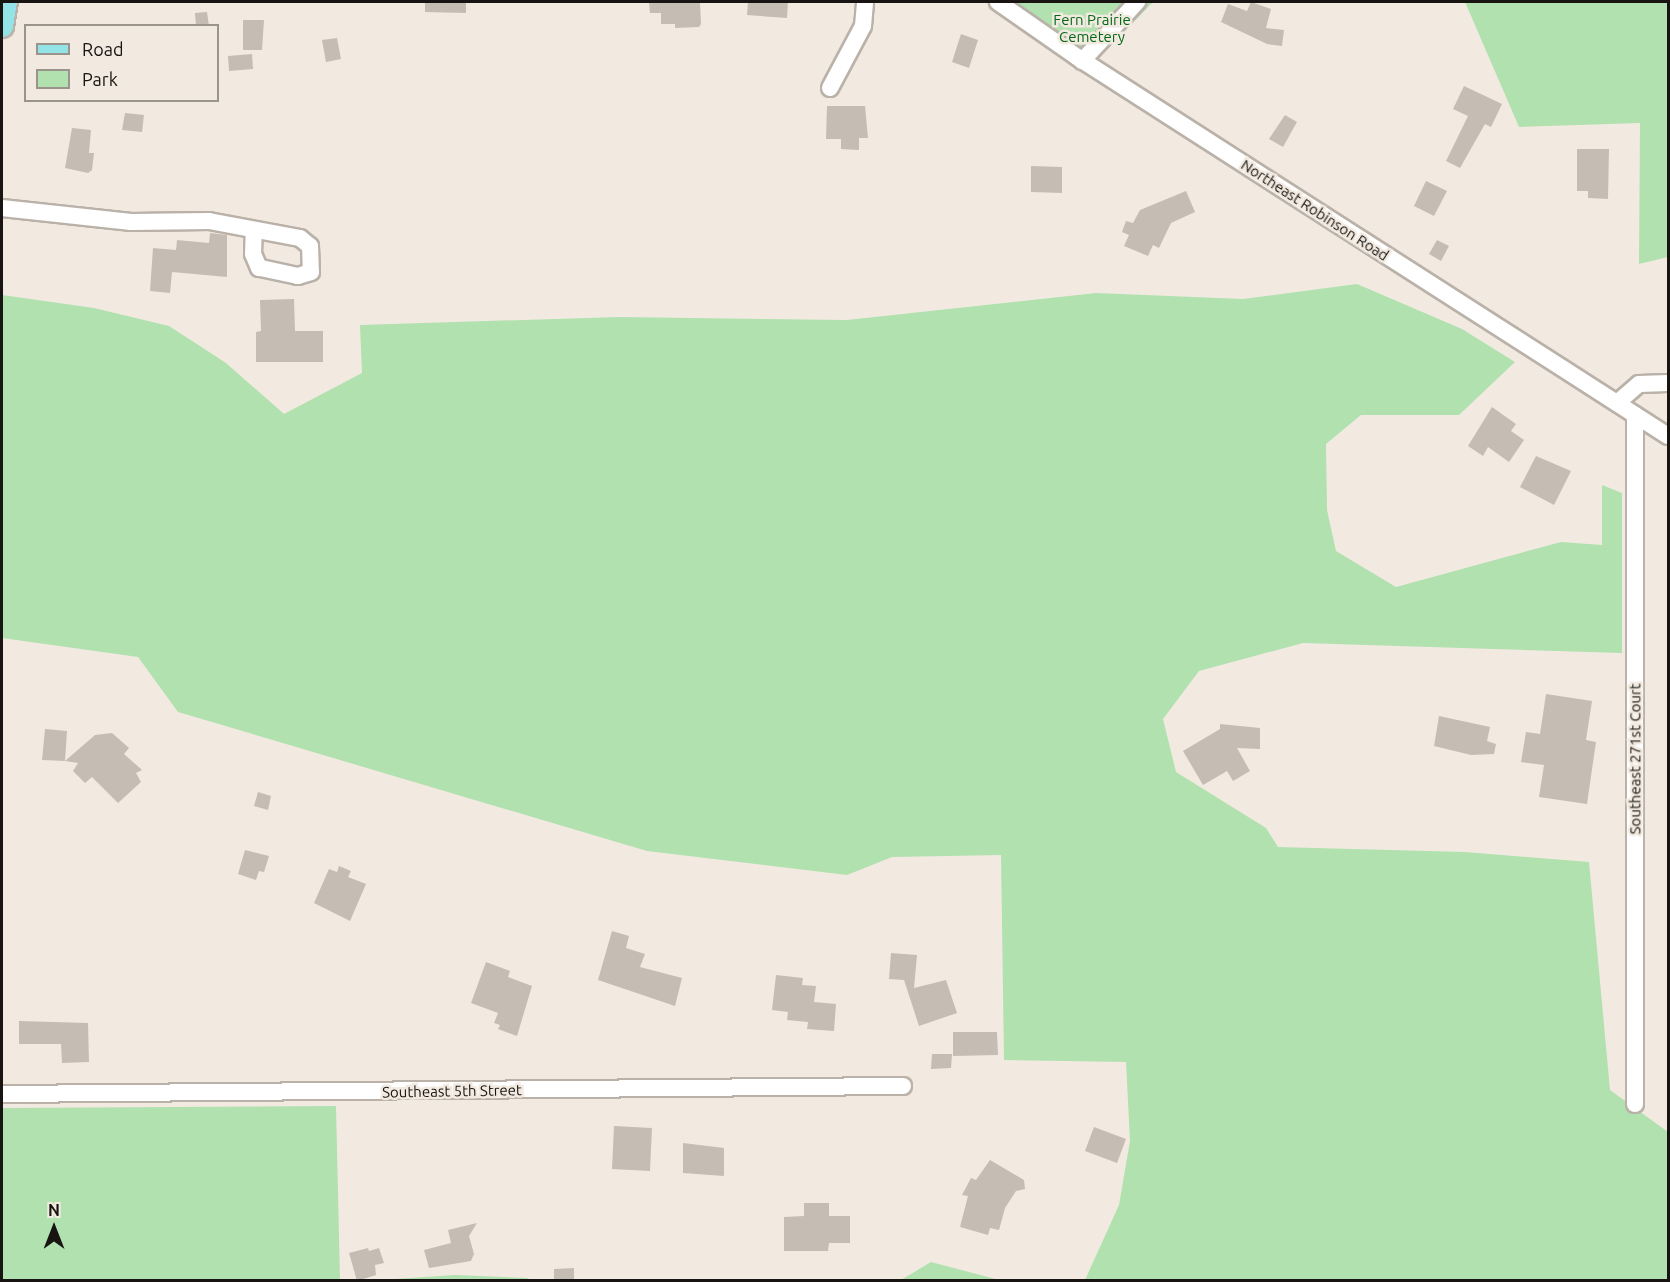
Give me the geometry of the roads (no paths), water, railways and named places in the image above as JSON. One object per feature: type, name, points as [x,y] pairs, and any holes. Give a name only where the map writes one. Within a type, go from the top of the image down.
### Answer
[{"type":"main road","points":[[2,26],[6,2]]},
{"type":"street","points":[[830,88],[863,26],[865,2]]},
{"type":"street","points":[[1082,61],[1137,2]]},
{"type":"street","name":"Northeast Robinson Road","points":[[1007,5],[1082,61],[1668,436]]},
{"type":"street","points":[[2,208],[131,222],[209,221],[254,230]]},
{"type":"street","points":[[1617,403],[1639,384],[1668,383]]},
{"type":"street","name":"Southeast 271st Court","points":[[1635,415],[1635,1104]]},
{"type":"street","name":"Southeast 5th Street","points":[[2,1095],[903,1086]]},
{"type":"park label","name":"Fern Prairie Cemetery","points":[[1092,28]]}]
